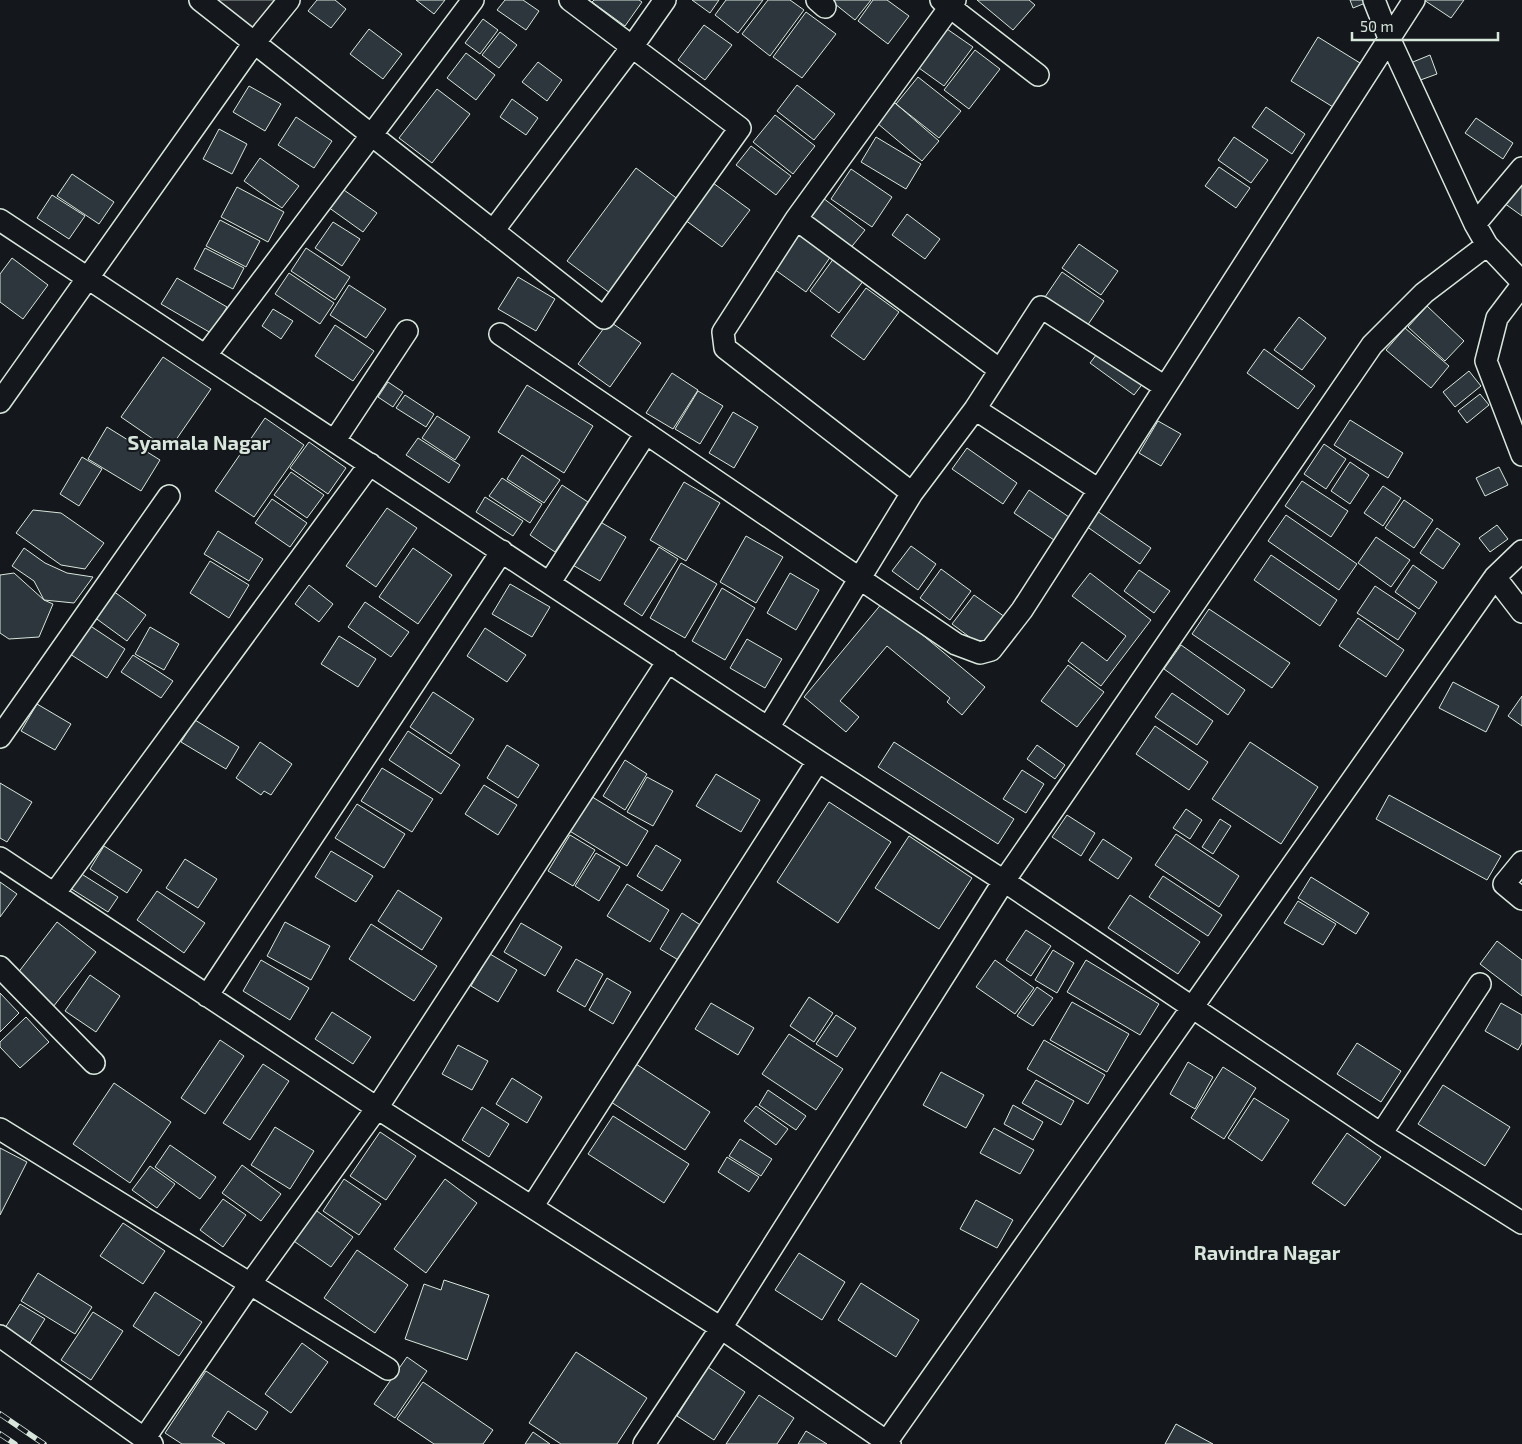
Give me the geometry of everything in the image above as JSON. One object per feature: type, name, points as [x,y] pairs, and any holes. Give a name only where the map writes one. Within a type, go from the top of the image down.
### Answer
[{"type":"street","points":[[200,0],[604,318],[740,128],[570,0]]},
{"type":"street","points":[[0,402],[254,43],[289,0]]},
{"type":"street","points":[[206,355],[473,0]]},
{"type":"street","points":[[493,231],[632,47],[665,0]]},
{"type":"street","points":[[1374,0],[1389,38],[1475,224],[1487,245],[1522,283],[1497,318],[1486,361],[1522,455]]},
{"type":"street","points":[[500,334],[956,644],[980,653],[991,650],[1022,610],[1414,0]]},
{"type":"street","points":[[912,493],[725,348],[723,332],[796,219],[949,2],[1038,75]]},
{"type":"street","points":[[1475,224],[1522,168]]},
{"type":"street","points":[[796,219],[1000,370]]},
{"type":"street","points":[[0,220],[336,440],[818,761],[1004,881],[1381,1134],[1522,1224]]},
{"type":"street","points":[[644,1444],[722,1328],[1004,881],[1372,345],[1424,293],[1487,245]]},
{"type":"street","points":[[768,728],[858,578],[912,493],[974,409],[1041,307],[1165,387]]},
{"type":"street","points":[[336,440],[407,331]]},
{"type":"street","points":[[974,409],[1099,490]]},
{"type":"street","points":[[550,582],[646,433]]},
{"type":"street","points":[[54,894],[370,464]]},
{"type":"street","points":[[0,737],[169,496]]},
{"type":"street","points":[[207,996],[502,551]]},
{"type":"street","points":[[0,858],[377,1108],[722,1328],[888,1443],[1495,577],[1522,551]]},
{"type":"street","points":[[1495,577],[1522,612]]},
{"type":"street","points":[[0,1336],[148,1441],[250,1284],[377,1108],[668,661]]},
{"type":"street","points":[[532,1207],[818,761]]},
{"type":"street","points":[[1522,862],[1504,884],[1522,899]]},
{"type":"street","points":[[0,967],[94,1063]]},
{"type":"street","points":[[1381,1134],[1480,984]]},
{"type":"street","points":[[0,1129],[388,1369]]},
{"type":"shaded area","points":[[200,0],[289,0],[254,43]]},
{"type":"building","points":[[317,0],[335,0],[346,9],[331,28],[308,11]]},
{"type":"building","points":[[416,0],[445,0],[434,14]]},
{"type":"building","points":[[505,0],[523,0],[539,11],[526,30],[497,10]]},
{"type":"building","points":[[594,0],[639,0],[642,2],[625,26],[592,2]]},
{"type":"building","points":[[692,0],[719,0],[710,13]]},
{"type":"building","points":[[726,0],[763,0],[738,33],[715,15]]},
{"type":"building","points":[[768,0],[790,0],[804,10],[770,56],[742,34]]},
{"type":"building","points":[[830,0],[871,0],[855,20]]},
{"type":"building","points":[[873,0],[887,0],[909,16],[888,44],[858,21]]},
{"type":"building","points":[[977,0],[1029,0],[1035,5],[1013,30]]},
{"type":"building","points":[[1350,0],[1367,0],[1368,2],[1353,8]]},
{"type":"building","points":[[1424,0],[1464,0],[1451,18]]},
{"type":"building","points":[[806,12],[836,34],[802,78],[773,57]]},
{"type":"building","points":[[483,19],[498,30],[480,54],[465,43]]},
{"type":"building","points":[[704,25],[732,45],[705,80],[678,60]]},
{"type":"building","points":[[369,29],[402,54],[383,79],[350,54]]},
{"type":"building","points":[[947,29],[973,47],[944,86],[919,68]]},
{"type":"building","points":[[500,32],[517,45],[499,68],[482,55]]},
{"type":"building","points":[[1318,37],[1360,63],[1333,107],[1291,81]]},
{"type":"building","points":[[975,50],[1000,69],[969,109],[944,90]]},
{"type":"building","points":[[466,53],[495,75],[476,100],[447,78]]},
{"type":"building","points":[[1430,55],[1437,74],[1415,82],[1408,64]]},
{"type":"building","points":[[538,62],[562,80],[547,101],[522,82]]},
{"type":"building","points":[[918,77],[961,111],[939,138],[896,104]]},
{"type":"building","points":[[797,85],[835,114],[814,140],[777,111]]},
{"type":"building","points":[[249,86],[281,104],[265,131],[233,112]]},
{"type":"building","points":[[437,89],[470,114],[432,163],[399,138]]},
{"type":"building","points":[[512,99],[538,118],[526,135],[500,117]]},
{"type":"building","points":[[895,103],[939,141],[922,161],[877,123]]},
{"type":"building","points":[[1266,107],[1305,134],[1292,154],[1252,127]]},
{"type":"building","points":[[775,115],[815,146],[793,174],[753,142]]},
{"type":"building","points":[[296,117],[332,141],[314,168],[278,145]]},
{"type":"building","points":[[1476,118],[1513,143],[1503,159],[1465,133]]},
{"type":"building","points":[[219,129],[247,144],[232,174],[203,159]]},
{"type":"building","points":[[876,137],[921,164],[906,189],[861,162]]},
{"type":"building","points":[[1234,137],[1268,160],[1251,183],[1218,160]]},
{"type":"building","points":[[751,146],[791,176],[776,195],[736,165]]},
{"type":"building","points":[[260,158],[299,186],[282,208],[244,181]]},
{"type":"building","points":[[1219,167],[1250,188],[1236,208],[1205,186]]},
{"type":"building","points":[[636,168],[683,203],[614,296],[567,261]]},
{"type":"building","points":[[851,169],[892,197],[872,227],[831,199]]},
{"type":"building","points":[[72,174],[114,202],[99,224],[57,196]]},
{"type":"building","points":[[1522,177],[1522,216],[1504,203]]},
{"type":"building","points":[[709,180],[750,210],[722,247],[681,217]]},
{"type":"building","points":[[237,187],[284,212],[268,242],[221,217]]},
{"type":"building","points":[[341,188],[377,213],[363,232],[328,207]]},
{"type":"building","points":[[52,195],[85,216],[69,239],[37,218]]},
{"type":"building","points":[[823,198],[865,230],[849,250],[807,218]]},
{"type":"building","points":[[907,214],[940,239],[925,259],[892,235]]},
{"type":"building","points":[[220,220],[260,241],[246,267],[206,246]]},
{"type":"building","points":[[333,222],[360,239],[342,266],[315,248]]},
{"type":"building","points":[[800,233],[831,256],[806,292],[774,269]]},
{"type":"building","points":[[1079,244],[1118,271],[1101,295],[1062,268]]},
{"type":"building","points":[[205,248],[244,268],[233,289],[194,269]]},
{"type":"building","points":[[306,248],[350,277],[335,300],[291,271]]},
{"type":"building","points":[[12,258],[48,285],[23,319],[0,302],[0,274]]},
{"type":"building","points":[[834,258],[864,280],[839,313],[810,291]]},
{"type":"building","points":[[1062,272],[1104,301],[1087,326],[1045,297]]},
{"type":"building","points":[[289,273],[334,303],[320,324],[275,294]]},
{"type":"building","points":[[518,277],[555,299],[536,331],[498,309]]},
{"type":"building","points":[[177,278],[227,307],[211,333],[161,304]]},
{"type":"building","points":[[349,285],[386,309],[366,338],[330,315]]},
{"type":"building","points":[[866,288],[899,312],[864,360],[831,336]]},
{"type":"building","points":[[1427,306],[1464,341],[1445,361],[1408,327]]},
{"type":"building","points":[[273,309],[293,321],[281,339],[262,326]]},
{"type":"building","points":[[1299,317],[1326,338],[1302,370],[1274,350]]},
{"type":"building","points":[[609,321],[641,343],[610,387],[578,364]]},
{"type":"building","points":[[335,325],[374,351],[353,381],[315,356]]},
{"type":"building","points":[[1405,328],[1449,366],[1431,388],[1386,350]]},
{"type":"building","points":[[1264,349],[1315,386],[1298,409],[1247,373]]},
{"type":"building","points":[[1100,350],[1144,382],[1134,395],[1090,363]]},
{"type":"building","points":[[163,357],[211,389],[169,450],[121,417]]},
{"type":"building","points":[[1469,371],[1481,386],[1455,407],[1443,392]]},
{"type":"building","points":[[672,373],[698,390],[673,429],[646,413]]},
{"type":"building","points":[[388,382],[403,392],[393,407],[378,397]]},
{"type":"building","points":[[527,385],[593,426],[564,473],[498,432]]},
{"type":"building","points":[[698,391],[723,406],[700,444],[675,429]]},
{"type":"building","points":[[1480,394],[1489,405],[1467,423],[1458,411]]},
{"type":"building","points":[[405,395],[434,414],[426,427],[396,408]]},
{"type":"building","points":[[733,412],[758,427],[734,468],[709,453]]},
{"type":"building","points":[[437,416],[470,437],[455,460],[422,438]]},
{"type":"building","points":[[265,418],[304,445],[254,517],[215,491]]},
{"type":"building","points":[[1350,420],[1403,453],[1388,478],[1334,445]]},
{"type":"building","points":[[1158,421],[1181,434],[1161,466],[1139,453]]},
{"type":"building","points":[[107,427],[160,460],[141,491],[88,459]]},
{"type":"building","points":[[418,438],[460,465],[449,483],[406,455]]},
{"type":"building","points":[[309,442],[346,468],[328,494],[290,468]]},
{"type":"building","points":[[1324,444],[1346,459],[1326,489],[1304,474]]},
{"type":"building","points":[[967,448],[1017,483],[1003,504],[952,469]]},
{"type":"building","points":[[522,455],[560,480],[544,503],[507,479]]},
{"type":"building","points":[[82,457],[102,469],[79,506],[60,494]]},
{"type":"building","points":[[1350,462],[1369,475],[1350,504],[1331,491]]},
{"type":"building","points":[[1499,467],[1508,485],[1485,496],[1476,478]]},
{"type":"building","points":[[291,472],[324,495],[307,518],[274,495]]},
{"type":"building","points":[[502,478],[542,504],[530,523],[489,496]]},
{"type":"building","points":[[1302,481],[1348,511],[1331,537],[1285,506]]},
{"type":"building","points":[[684,482],[720,503],[686,561],[650,540]]},
{"type":"building","points":[[562,485],[588,502],[555,552],[530,535]]},
{"type":"building","points":[[1383,486],[1401,498],[1383,526],[1364,513]]},
{"type":"building","points":[[1029,490],[1069,517],[1054,540],[1014,513]]},
{"type":"building","points":[[485,497],[523,521],[513,536],[476,512]]},
{"type":"building","points":[[272,499],[307,523],[290,547],[255,523]]},
{"type":"building","points":[[1404,500],[1433,520],[1414,548],[1385,528]]},
{"type":"building","points":[[387,508],[417,528],[376,587],[346,566]]},
{"type":"building","points":[[33,510],[61,513],[104,543],[85,569],[61,565],[16,533]]},
{"type":"building","points":[[1097,511],[1151,548],[1140,564],[1086,526]]},
{"type":"building","points":[[1286,515],[1357,564],[1339,590],[1268,541]]},
{"type":"building","points":[[597,520],[626,537],[600,581],[571,564]]},
{"type":"building","points":[[1497,525],[1508,539],[1490,552],[1479,538]]},
{"type":"building","points":[[1437,528],[1460,544],[1443,569],[1420,553]]},
{"type":"building","points":[[218,531],[263,559],[249,581],[204,554]]},
{"type":"building","points":[[746,536],[783,557],[756,603],[720,582]]},
{"type":"building","points":[[1376,537],[1410,560],[1391,587],[1358,563]]},
{"type":"building","points":[[911,546],[936,564],[918,590],[892,571]]},
{"type":"building","points":[[659,547],[678,559],[642,616],[624,604]]},
{"type":"building","points":[[24,548],[45,563],[67,573],[93,577],[74,603],[44,600],[34,581],[12,566]]},
{"type":"building","points":[[413,548],[452,575],[418,624],[379,597]]},
{"type":"building","points":[[1271,555],[1337,600],[1320,626],[1254,580]]},
{"type":"building","points":[[210,561],[249,585],[229,618],[190,593]]},
{"type":"building","points":[[681,563],[717,584],[685,638],[650,618]]},
{"type":"building","points":[[1413,565],[1437,582],[1419,609],[1395,592]]},
{"type":"building","points":[[941,569],[971,591],[950,620],[920,598]]},
{"type":"building","points":[[1139,570],[1170,591],[1154,613],[1124,591]]},
{"type":"building","points":[[14,573],[44,600],[53,604],[39,637],[9,639],[0,633],[0,575]]},
{"type":"building","points":[[790,573],[819,590],[796,630],[767,613]]},
{"type":"building","points":[[1090,573],[1151,620],[1101,686],[1068,661],[1082,642],[1107,661],[1126,636],[1072,596]]},
{"type":"building","points":[[510,584],[550,607],[532,637],[492,614]]},
{"type":"building","points":[[309,585],[333,604],[319,622],[295,604]]},
{"type":"building","points":[[1375,586],[1416,613],[1398,640],[1357,613]]},
{"type":"building","points":[[109,588],[146,615],[127,641],[90,614]]},
{"type":"building","points":[[722,588],[755,608],[725,660],[692,641]]},
{"type":"building","points":[[974,595],[1005,617],[983,647],[952,624]]},
{"type":"building","points":[[365,602],[409,632],[391,657],[348,627]]},
{"type":"building","points":[[883,602],[985,687],[962,715],[947,702],[950,698],[887,646],[840,701],[859,717],[846,732],[804,697]]},
{"type":"building","points":[[1209,609],[1290,663],[1272,688],[1192,634]]},
{"type":"building","points":[[1358,618],[1404,650],[1386,677],[1339,646]]},
{"type":"building","points":[[89,625],[125,649],[107,678],[70,654]]},
{"type":"building","points":[[150,627],[179,644],[164,670],[135,654]]},
{"type":"building","points":[[485,628],[526,655],[507,682],[467,656]]},
{"type":"building","points":[[339,636],[376,659],[358,687],[321,664]]},
{"type":"building","points":[[747,639],[782,659],[765,688],[730,668]]},
{"type":"building","points":[[1181,645],[1245,690],[1228,715],[1164,669]]},
{"type":"building","points":[[133,655],[173,681],[161,698],[121,672]]},
{"type":"building","points":[[1068,665],[1104,692],[1077,727],[1041,701]]},
{"type":"building","points":[[1453,682],[1499,706],[1486,732],[1439,708]]},
{"type":"building","points":[[433,692],[474,719],[451,754],[410,727]]},
{"type":"building","points":[[1172,693],[1213,721],[1197,745],[1155,717]]},
{"type":"building","points":[[1522,696],[1522,726],[1508,716]]},
{"type":"building","points":[[37,704],[71,724],[55,750],[21,731]]},
{"type":"building","points":[[195,720],[239,747],[226,769],[181,742]]},
{"type":"building","points":[[1155,726],[1208,762],[1189,790],[1136,754]]},
{"type":"building","points":[[408,731],[460,765],[441,794],[389,760]]},
{"type":"building","points":[[260,742],[292,764],[271,795],[264,791],[261,795],[236,778]]},
{"type":"building","points":[[894,742],[1014,819],[998,844],[878,767]]},
{"type":"building","points":[[1250,742],[1318,787],[1281,844],[1212,799]]},
{"type":"building","points":[[507,745],[539,765],[518,798],[487,778]]},
{"type":"building","points":[[1037,745],[1065,765],[1055,779],[1027,759]]},
{"type":"building","points":[[625,760],[647,774],[625,810],[603,796]]},
{"type":"building","points":[[382,768],[433,799],[412,832],[361,801]]},
{"type":"building","points":[[1022,770],[1044,784],[1026,813],[1003,799]]},
{"type":"building","points":[[716,774],[760,800],[741,832],[696,806]]},
{"type":"building","points":[[647,777],[673,791],[653,826],[627,812]]},
{"type":"building","points":[[0,783],[32,802],[7,842],[0,838]]},
{"type":"building","points":[[484,785],[517,805],[498,835],[465,814]]},
{"type":"building","points":[[589,795],[648,831],[627,866],[568,830]]},
{"type":"building","points":[[1389,795],[1501,856],[1487,880],[1376,819]]},
{"type":"building","points":[[829,802],[891,842],[838,923],[777,882]]},
{"type":"building","points":[[357,804],[405,834],[384,868],[335,838]]},
{"type":"building","points":[[1186,809],[1202,820],[1190,839],[1173,828]]},
{"type":"building","points":[[1067,815],[1095,833],[1081,856],[1052,837]]},
{"type":"building","points":[[1220,819],[1231,826],[1213,854],[1202,847]]},
{"type":"building","points":[[1176,834],[1239,876],[1219,907],[1155,865]]},
{"type":"building","points":[[570,835],[595,850],[573,886],[548,871]]},
{"type":"building","points":[[909,836],[972,878],[939,929],[875,888]]},
{"type":"building","points":[[1103,839],[1132,858],[1118,879],[1089,860]]},
{"type":"building","points":[[656,845],[681,860],[662,891],[637,876]]},
{"type":"building","points":[[104,846],[142,870],[127,893],[90,869]]},
{"type":"building","points":[[331,851],[373,876],[356,902],[315,877]]},
{"type":"building","points":[[596,853],[620,867],[599,901],[575,886]]},
{"type":"building","points":[[185,859],[217,879],[198,908],[166,888]]},
{"type":"building","points":[[80,873],[118,897],[108,912],[70,888]]},
{"type":"building","points":[[1163,876],[1222,915],[1208,936],[1149,897]]},
{"type":"building","points":[[1311,877],[1369,913],[1356,934],[1298,898]]},
{"type":"building","points":[[0,882],[17,894],[0,917]]},
{"type":"building","points":[[627,884],[669,910],[650,942],[607,916]]},
{"type":"building","points":[[398,890],[442,918],[422,950],[378,921]]},
{"type":"building","points":[[157,891],[205,923],[184,953],[137,920]]},
{"type":"building","points":[[1130,895],[1200,942],[1178,974],[1108,928]]},
{"type":"building","points":[[1298,901],[1336,924],[1323,945],[1284,923]]},
{"type":"building","points":[[682,913],[702,926],[680,961],[660,949]]},
{"type":"building","points":[[57,922],[96,952],[53,1007],[14,978]]},
{"type":"building","points":[[285,922],[330,946],[311,980],[267,956]]},
{"type":"building","points":[[521,923],[562,947],[545,976],[504,952]]},
{"type":"building","points":[[371,924],[437,966],[414,1001],[349,959]]},
{"type":"building","points":[[1026,930],[1051,946],[1031,976],[1006,960]]},
{"type":"building","points":[[1497,941],[1522,960],[1522,996],[1480,964]]},
{"type":"building","points":[[1053,950],[1074,963],[1057,993],[1035,980]]},
{"type":"building","points":[[490,954],[517,970],[498,1002],[471,986]]},
{"type":"building","points":[[576,959],[603,974],[585,1007],[557,991]]},
{"type":"building","points":[[261,960],[309,988],[290,1020],[243,991]]},
{"type":"building","points":[[995,960],[1034,988],[1015,1014],[976,987]]},
{"type":"building","points":[[1086,960],[1159,1004],[1140,1035],[1067,992]]},
{"type":"building","points":[[90,975],[120,996],[96,1032],[65,1011]]},
{"type":"building","points":[[607,978],[631,992],[613,1024],[589,1010]]},
{"type":"building","points":[[1037,987],[1053,998],[1033,1026],[1017,1016]]},
{"type":"building","points":[[0,993],[19,1013],[0,1032]]},
{"type":"building","points":[[809,997],[833,1013],[814,1042],[790,1026]]},
{"type":"building","points":[[1072,1002],[1129,1034],[1107,1072],[1050,1040]]},
{"type":"building","points":[[711,1003],[754,1028],[738,1055],[695,1029]]},
{"type":"building","points":[[1501,1003],[1522,1015],[1522,1043],[1518,1050],[1485,1031]]},
{"type":"building","points":[[332,1012],[371,1037],[353,1064],[315,1039]]},
{"type":"building","points":[[836,1015],[856,1028],[837,1057],[816,1044]]},
{"type":"building","points":[[26,1017],[49,1042],[20,1068],[0,1047],[0,1042]]},
{"type":"building","points":[[789,1034],[843,1069],[816,1110],[762,1074]]},
{"type":"building","points":[[220,1040],[244,1056],[205,1114],[181,1098]]},
{"type":"building","points":[[1044,1040],[1105,1075],[1088,1104],[1027,1069]]},
{"type":"building","points":[[1357,1043],[1401,1071],[1381,1102],[1337,1074]]},
{"type":"building","points":[[458,1045],[488,1061],[472,1090],[442,1074]]},
{"type":"building","points":[[1188,1062],[1213,1077],[1195,1109],[1170,1094]]},
{"type":"building","points":[[263,1064],[289,1081],[250,1140],[223,1123]]},
{"type":"building","points":[[636,1064],[710,1112],[685,1150],[611,1102]]},
{"type":"building","points":[[1223,1067],[1256,1088],[1224,1139],[1191,1118]]},
{"type":"building","points":[[941,1072],[984,1095],[966,1128],[923,1105]]},
{"type":"building","points":[[512,1078],[542,1097],[527,1123],[496,1104]]},
{"type":"building","points":[[1036,1080],[1074,1101],[1061,1125],[1022,1103]]},
{"type":"building","points":[[114,1083],[171,1122],[130,1183],[73,1144]]},
{"type":"building","points":[[1443,1085],[1510,1127],[1485,1166],[1418,1124]]},
{"type":"building","points":[[768,1090],[806,1116],[796,1130],[759,1105]]},
{"type":"building","points":[[1254,1098],[1289,1120],[1262,1161],[1228,1138]]},
{"type":"building","points":[[1013,1105],[1043,1122],[1033,1140],[1004,1124]]},
{"type":"building","points":[[756,1106],[788,1129],[776,1145],[744,1121]]},
{"type":"building","points":[[482,1107],[509,1124],[489,1157],[462,1140]]},
{"type":"building","points":[[613,1116],[689,1164],[664,1203],[588,1154]]},
{"type":"building","points":[[275,1127],[314,1151],[290,1189],[251,1165]]},
{"type":"building","points":[[994,1128],[1034,1150],[1020,1174],[980,1153]]},
{"type":"building","points":[[380,1132],[416,1156],[386,1200],[350,1176]]},
{"type":"building","points":[[1347,1133],[1381,1157],[1345,1206],[1312,1183]]},
{"type":"building","points":[[740,1139],[772,1159],[761,1176],[729,1156]]},
{"type":"building","points":[[170,1145],[216,1177],[200,1199],[155,1167]]},
{"type":"building","points":[[0,1148],[27,1162],[0,1215]]},
{"type":"building","points":[[727,1157],[759,1177],[749,1192],[718,1172]]},
{"type":"building","points":[[242,1165],[281,1194],[261,1221],[222,1193]]},
{"type":"building","points":[[150,1166],[175,1184],[157,1208],[132,1190]]},
{"type":"building","points":[[344,1179],[381,1204],[359,1235],[323,1211]]},
{"type":"building","points":[[445,1179],[477,1203],[426,1273],[394,1249]]},
{"type":"building","points":[[223,1199],[246,1215],[223,1247],[200,1230]]},
{"type":"building","points":[[976,1200],[1013,1220],[997,1248],[960,1229]]},
{"type":"building","points":[[310,1206],[353,1237],[331,1267],[288,1237]]},
{"type":"building","points":[[123,1223],[165,1251],[143,1284],[100,1256]]},
{"type":"building","points":[[357,1250],[408,1285],[375,1333],[324,1298]]},
{"type":"building","points":[[799,1253],[845,1282],[822,1320],[775,1290]]},
{"type":"building","points":[[38,1273],[92,1307],[75,1334],[21,1301]]},
{"type":"building","points":[[444,1280],[489,1295],[467,1360],[405,1339],[424,1284],[441,1290]]},
{"type":"building","points":[[861,1283],[919,1320],[896,1357],[838,1320]]},
{"type":"building","points":[[155,1292],[202,1322],[179,1356],[133,1326]]},
{"type":"building","points":[[20,1304],[45,1319],[30,1343],[5,1328]]},
{"type":"building","points":[[93,1312],[123,1331],[91,1380],[61,1360]]},
{"type":"building","points":[[302,1343],[328,1362],[291,1413],[265,1394]]},
{"type":"building","points":[[576,1352],[647,1398],[617,1444],[561,1444],[529,1423]]},
{"type":"building","points":[[407,1357],[427,1371],[395,1418],[374,1404]]},
{"type":"building","points":[[708,1367],[745,1392],[714,1440],[677,1416]]},
{"type":"building","points":[[206,1371],[268,1412],[256,1430],[228,1411],[212,1436],[225,1444],[182,1444],[165,1433]]},
{"type":"building","points":[[423,1382],[493,1430],[483,1444],[434,1444],[397,1419]]},
{"type":"building","points":[[759,1395],[794,1418],[777,1444],[726,1444]]},
{"type":"building","points":[[1176,1424],[1213,1444],[1165,1444]]},
{"type":"building","points":[[806,1431],[827,1444],[798,1444]]},
{"type":"building","points":[[533,1432],[550,1444],[525,1444]]},
{"type":"railway","points":[[0,1414],[44,1444]]},
{"type":"railway","points":[[0,1434],[15,1444]]},
{"type":"district","name":"Syamala Nagar","points":[[199,442]]},
{"type":"district","name":"Ravindra Nagar","points":[[1267,1252]]}]
